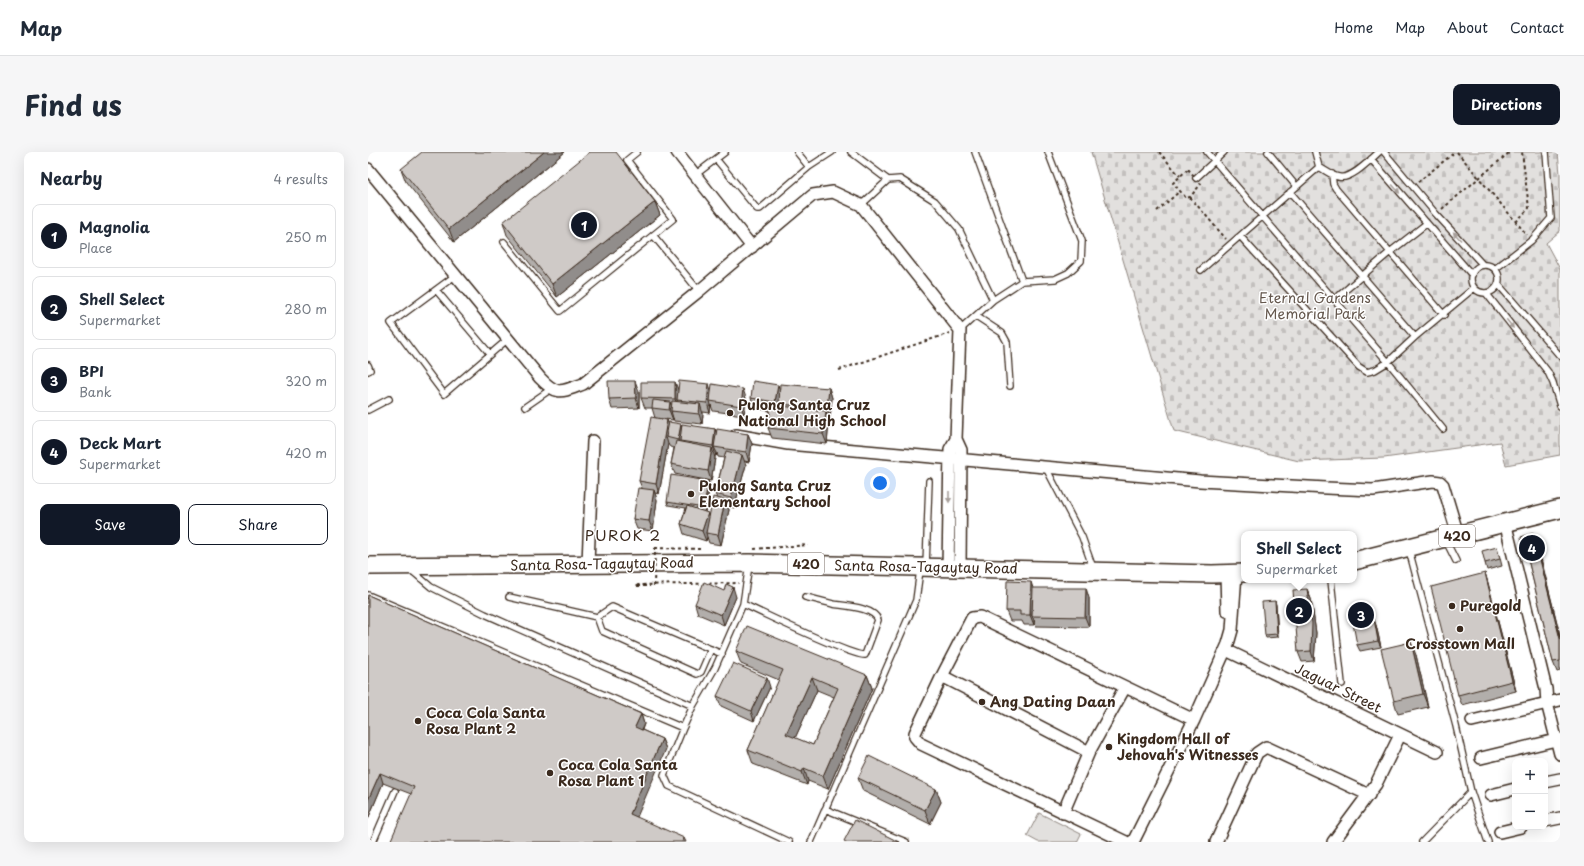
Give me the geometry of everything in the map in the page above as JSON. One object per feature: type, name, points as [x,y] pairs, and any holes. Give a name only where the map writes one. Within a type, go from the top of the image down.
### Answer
[{"type":"main road","name":"420","points":[[1357,560],[1560,509]]},
{"type":"main road","name":"Santa Rosa-Tagaytay Road","points":[[368,566],[588,563],[750,556],[923,568],[1235,573]]},
{"type":"street","points":[[677,152],[752,247]]},
{"type":"street","points":[[368,169],[550,389],[564,391],[583,384],[699,291],[813,195],[833,192],[861,205],[960,330],[956,440],[961,450],[961,460],[954,568]]},
{"type":"street","points":[[727,434],[788,444],[1200,481],[1373,490],[1433,481],[1440,482],[1443,485],[1452,537]]},
{"type":"street","points":[[954,568],[949,458],[950,450],[956,440]]},
{"type":"street","points":[[588,563],[593,441]]},
{"type":"street","points":[[1505,522],[1546,689],[1547,703],[1558,740],[1560,754]]},
{"type":"street","points":[[1133,842],[1194,720],[1227,644],[1227,630],[1235,573]]},
{"type":"street","points":[[1126,842],[921,744],[915,737],[915,733],[942,676],[972,618],[977,616],[1194,720]]},
{"type":"street","name":"Jaguar Street","points":[[1227,644],[1400,735],[1437,752]]},
{"type":"street","points":[[942,676],[1090,752]]},
{"type":"street","points":[[1063,813],[1090,752],[1125,687]]},
{"type":"street","points":[[1472,721],[1560,700]]},
{"type":"street","points":[[1333,842],[1376,784],[1400,735]]},
{"type":"street","points":[[1481,758],[1558,740]]},
{"type":"street","points":[[1216,842],[1258,753],[1266,747],[1369,795]]},
{"type":"street","points":[[1548,781],[1560,778]]},
{"type":"street","points":[[1491,795],[1512,790]]},
{"type":"street","points":[[1548,820],[1560,818]]},
{"type":"street","points":[[1500,832],[1512,829]]},
{"type":"lane","points":[[504,242],[560,311],[673,219],[627,160],[638,152]]},
{"type":"lane","points":[[695,175],[725,152]]},
{"type":"lane","points":[[797,152],[809,166]]},
{"type":"lane","points":[[716,159],[757,209],[760,209],[809,166],[832,152]]},
{"type":"lane","points":[[851,152],[888,180]]},
{"type":"lane","points":[[975,152],[1022,280]]},
{"type":"lane","points":[[960,330],[993,300],[1022,280],[1055,279],[1068,273],[1081,261],[1082,241],[1048,152]]},
{"type":"lane","points":[[1207,152],[1388,362],[1443,429]]},
{"type":"lane","points":[[1196,178],[1224,152]]},
{"type":"lane","points":[[1268,152],[1296,186]]},
{"type":"lane","points":[[1315,152],[1319,167],[1339,177],[1351,175],[1379,152]]},
{"type":"lane","points":[[1384,152],[1436,214],[1483,265],[1495,269],[1499,277],[1498,284],[1494,290],[1486,293],[1482,293],[1474,288],[1471,282],[1474,270],[1483,265]]},
{"type":"lane","points":[[1495,269],[1532,240],[1551,218],[1546,152]]},
{"type":"lane","points":[[1371,159],[1426,224],[1472,275]]},
{"type":"lane","points":[[1201,270],[1319,167]]},
{"type":"lane","points":[[1332,174],[1333,184],[1336,189],[1444,315]]},
{"type":"lane","points":[[861,205],[888,180],[900,178],[935,201],[959,229],[993,300]]},
{"type":"lane","points":[[1290,192],[1415,337]]},
{"type":"lane","points":[[1334,300],[1390,252],[1426,224]]},
{"type":"lane","points":[[653,235],[699,291]]},
{"type":"lane","points":[[1240,236],[1358,367],[1367,372],[1375,370],[1388,362],[1415,337],[1444,315],[1474,288]]},
{"type":"lane","points":[[456,275],[391,323],[444,394],[508,339]]},
{"type":"lane","points":[[1498,284],[1560,356]]},
{"type":"lane","points":[[436,290],[490,354]]},
{"type":"lane","points":[[1486,293],[1548,372],[1560,406]]},
{"type":"lane","points":[[976,316],[1002,333],[1006,342],[1010,386]]},
{"type":"lane","points":[[368,365],[370,370],[368,371]]},
{"type":"lane","points":[[525,407],[550,389]]},
{"type":"lane","points":[[368,410],[388,400]]},
{"type":"lane","points":[[1046,468],[1082,538],[1094,571]]},
{"type":"lane","points":[[811,842],[916,600],[923,568],[929,481]]},
{"type":"lane","points":[[1452,537],[1456,561]]},
{"type":"lane","points":[[1408,548],[1456,726],[1471,792],[1488,842]]},
{"type":"lane","points":[[750,556],[743,604],[716,668],[693,706],[664,775],[669,786],[788,842]]},
{"type":"lane","points":[[407,566],[431,587],[478,610],[693,706]]},
{"type":"lane","points":[[1331,583],[1342,684]]},
{"type":"lane","points":[[368,595],[683,728]]},
{"type":"lane","points":[[509,597],[597,617],[612,607],[722,654]]},
{"type":"lane","points":[[743,604],[771,618],[844,649],[861,656],[865,655],[878,620],[874,614],[856,608],[805,597]]},
{"type":"lane","points":[[597,617],[602,631],[697,674],[702,672],[711,649]]},
{"type":"lane","points":[[373,842],[395,791]]},
{"type":"lane","points":[[1422,842],[1471,792]]},
{"type":"lane","points":[[825,809],[906,842]]},
{"type":"path","points":[[1159,152],[1180,176]]},
{"type":"path","points":[[1412,186],[1456,152],[1532,240]]},
{"type":"path","points":[[1436,214],[1480,179],[1510,152]]},
{"type":"path","points":[[1516,222],[1529,210],[1522,152]]},
{"type":"path","points":[[1190,197],[1201,184],[1188,169],[1173,183],[1186,198],[1190,197],[1230,245]]},
{"type":"path","points":[[1157,211],[1180,191]]},
{"type":"path","points":[[839,370],[960,330]]},
{"type":"path","points":[[750,556],[808,545]]},
{"type":"path","points":[[705,549],[655,548],[654,586],[637,586],[638,584],[747,583]]},
{"type":"green space","name":"Eternal Gardens Memorial Park","points":[[1091,152],[1558,152],[1560,174],[1560,231],[1546,243],[1560,269],[1560,455],[1506,465],[1500,442],[1384,458],[1299,461],[1174,431]]},
{"type":"green space","points":[[1039,813],[1081,834],[1077,842],[1038,842],[1027,836]]},
{"type":"building","points":[[422,152],[544,152],[449,229],[401,169]]},
{"type":"building","points":[[590,152],[616,152],[655,202],[552,284],[503,222]]},
{"type":"building","points":[[608,381],[635,381],[636,398],[609,399]]},
{"type":"building","points":[[679,381],[709,384],[707,403],[677,400]]},
{"type":"building","points":[[753,381],[778,385],[775,402],[751,398]]},
{"type":"building","points":[[641,382],[675,382],[675,399],[641,398]]},
{"type":"building","points":[[712,384],[743,389],[741,406],[710,401]]},
{"type":"building","points":[[780,384],[829,388],[827,408],[779,404]]},
{"type":"building","points":[[653,400],[670,402],[669,410],[652,408]]},
{"type":"building","points":[[672,401],[700,404],[699,414],[671,411]]},
{"type":"building","points":[[771,405],[826,411],[823,434],[768,428]]},
{"type":"building","points":[[651,417],[667,420],[656,484],[639,481]]},
{"type":"building","points":[[669,422],[681,424],[678,440],[666,437]]},
{"type":"building","points":[[682,424],[715,429],[713,446],[680,441]]},
{"type":"building","points":[[717,429],[748,434],[746,452],[714,447]]},
{"type":"building","points":[[676,441],[712,448],[708,471],[671,464]]},
{"type":"building","points":[[726,451],[742,455],[731,498],[715,494]]},
{"type":"building","points":[[671,475],[708,481],[704,508],[667,502]]},
{"type":"building","points":[[638,488],[654,490],[649,521],[633,519]]},
{"type":"building","points":[[713,497],[725,500],[718,535],[706,533]]},
{"type":"building","points":[[687,506],[708,513],[702,531],[681,524]]},
{"type":"building","points":[[1534,533],[1536,544],[1525,547],[1524,549],[1521,537]]},
{"type":"building","points":[[1536,544],[1560,639],[1560,661],[1553,662],[1525,547]]},
{"type":"building","points":[[1497,547],[1500,559],[1485,563],[1482,551]]},
{"type":"building","points":[[1485,573],[1512,681],[1458,695],[1431,587]]},
{"type":"building","points":[[1007,581],[1031,582],[1030,615],[1020,615],[1020,611],[1006,611]]},
{"type":"building","points":[[704,582],[724,591],[726,584],[733,587],[721,615],[695,604]]},
{"type":"building","points":[[1033,588],[1086,588],[1085,617],[1032,616]]},
{"type":"building","points":[[1307,589],[1312,623],[1311,651],[1298,652],[1293,590]]},
{"type":"building","name":"Coca Cola Santa Rosa Plant 1","points":[[368,595],[641,714],[635,727],[662,739],[630,814],[684,838],[682,842],[390,842],[414,787],[380,773],[368,800]]},
{"type":"building","points":[[1275,601],[1277,634],[1265,635],[1262,602]]},
{"type":"building","points":[[1374,619],[1378,641],[1357,645],[1353,623]]},
{"type":"building","points":[[747,626],[867,675],[823,776],[804,768],[802,772],[748,750],[783,670],[736,651]],"holes":[[[812,677],[838,688],[813,745],[786,734]]]},
{"type":"building","points":[[1411,642],[1423,694],[1394,701],[1381,649]]},
{"type":"building","points":[[733,663],[767,678],[751,711],[717,696]]},
{"type":"building","points":[[869,756],[936,789],[925,810],[858,778]]},
{"type":"building","points":[[855,820],[899,842],[844,841]]},
{"type":"place","name":"Magnolia","points":[[584,225]]},
{"type":"place","name":"Pulong Santa Cruz National High School","points":[[730,413]]},
{"type":"place","name":"Pulong Santa Cruz Elementary School","points":[[691,494]]},
{"type":"place","name":"Deck Mart","points":[[1532,548]]},
{"type":"place","name":"Puregold","points":[[1452,606]]},
{"type":"place","name":"Shell Select","points":[[1299,611]]},
{"type":"place","name":"BPI","points":[[1361,615]]},
{"type":"place","name":"Crosstown Mall","points":[[1460,629]]},
{"type":"place","name":"Ang Dating Daan","points":[[982,702]]},
{"type":"place","name":"Coca Cola Santa Rosa Plant 2","points":[[418,721]]},
{"type":"place","name":"Kingdom Hall of Jehovah's Witnesses","points":[[1109,747]]},
{"type":"place","name":"Coca Cola Santa Rosa Plant 1","points":[[550,773]]},
{"type":"district","name":"PUROK 2","points":[[623,536]]}]
